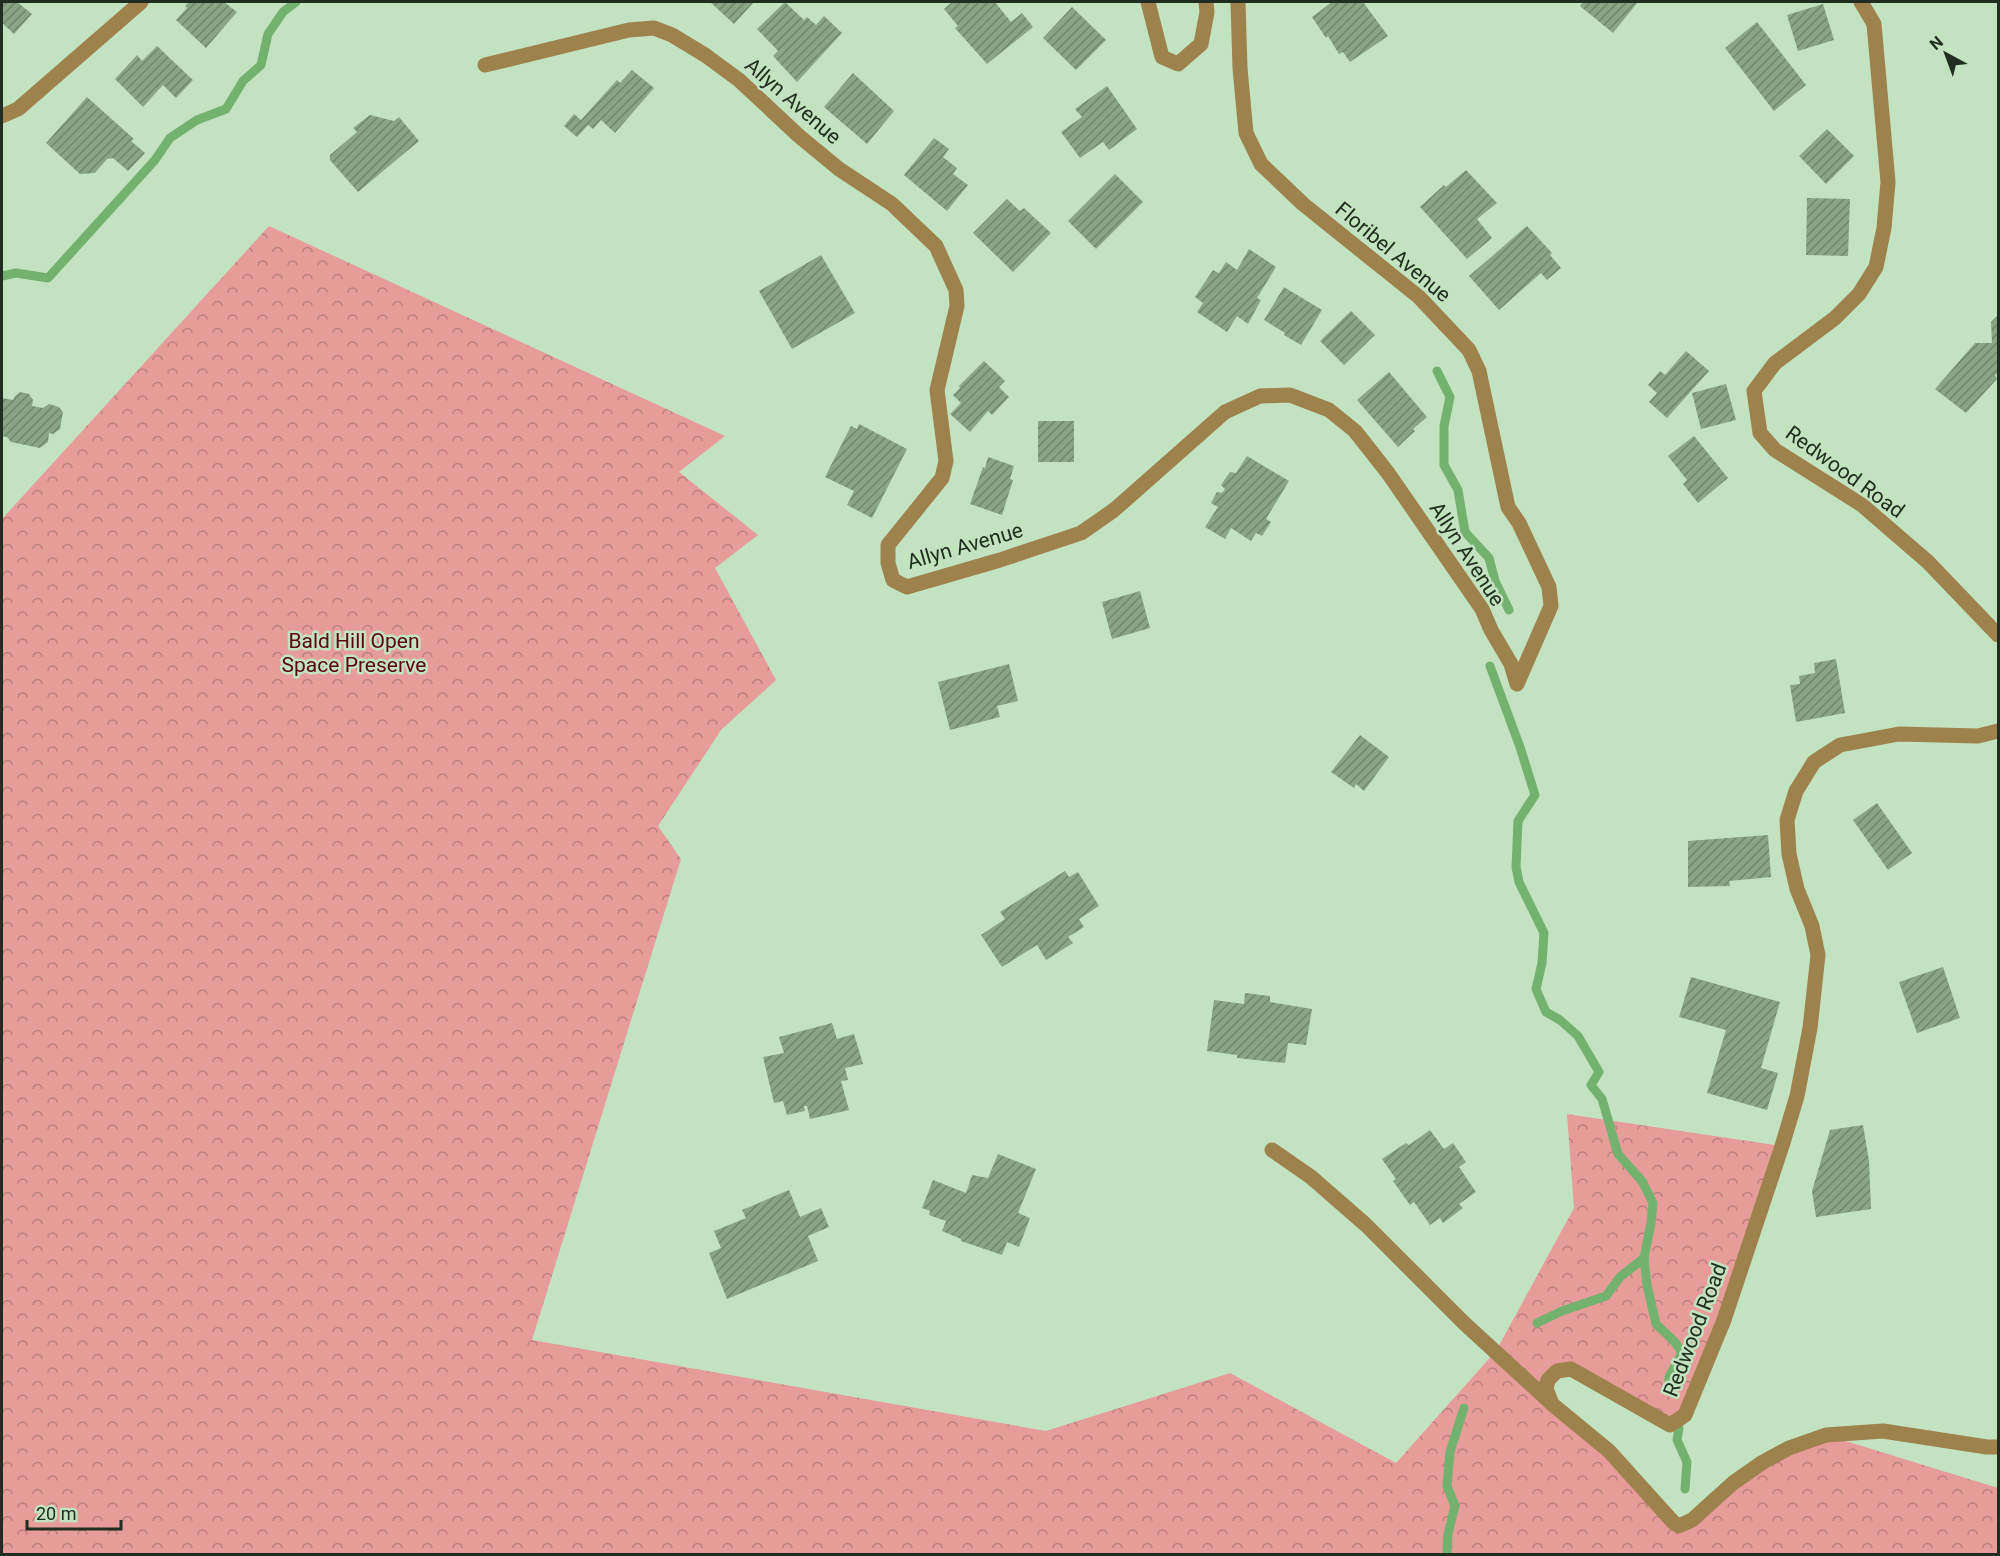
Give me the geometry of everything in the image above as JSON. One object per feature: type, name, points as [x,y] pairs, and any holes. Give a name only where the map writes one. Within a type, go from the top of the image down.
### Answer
[{"type":"street","points":[[2,116],[18,109],[141,2]]},
{"type":"street","points":[[1148,2],[1162,57],[1178,64],[1202,44],[1207,12],[1206,2]]},
{"type":"street","name":"Floribel Avenue","points":[[1238,2],[1240,68],[1246,133],[1261,164],[1303,204],[1419,297],[1469,350],[1479,371],[1508,507],[1519,523],[1549,587],[1551,606],[1535,642]]},
{"type":"street","name":"Redwood Road","points":[[1861,2],[1874,24],[1888,182],[1884,228],[1876,267],[1859,294],[1836,318],[1775,363],[1755,391],[1760,433],[1775,450],[1862,505],[1929,562],[1998,634]]},
{"type":"street","name":"Allyn Avenue","points":[[485,65],[629,30],[654,28],[672,35],[739,80],[799,136],[840,169],[892,204],[936,246],[956,290],[957,306],[937,390],[946,461],[942,478],[888,545],[888,563],[893,580],[907,587],[1081,533],[1114,510],[1225,412],[1260,396],[1290,394],[1329,410],[1355,431],[1388,473],[1482,609],[1491,630],[1511,664],[1517,684],[1535,642]]},
{"type":"street","name":"Redwood Road","points":[[1552,1404],[1546,1389],[1548,1380],[1557,1371],[1571,1369],[1670,1425],[1685,1415],[1720,1330],[1797,1096],[1810,1028],[1818,955],[1812,926],[1797,889],[1790,854],[1787,820],[1796,791],[1814,762],[1840,745],[1899,734],[1978,736],[1998,730]]},
{"type":"street","points":[[1272,1150],[1311,1177],[1366,1225],[1464,1323],[1552,1404],[1609,1451],[1679,1526],[1692,1520],[1733,1483],[1763,1462],[1789,1448],[1826,1435],[1883,1431],[1988,1448],[1998,1447]]},
{"type":"green space","name":"Bald Hill Open Space Preserve","points":[[269,226],[725,436],[679,472],[758,535],[715,568],[776,680],[721,730],[658,826],[681,859],[532,1340],[1046,1431],[1230,1373],[1396,1463],[1496,1351],[1574,1208],[1567,1114],[1782,1146],[1685,1415],[1670,1425],[1571,1369],[1546,1389],[1679,1525],[1733,1483],[1826,1435],[1998,1488],[1998,1554],[2,1554],[2,519]]},
{"type":"building","points":[[2,2],[17,2],[32,14],[14,34],[2,23]]},
{"type":"building","points":[[189,2],[224,2],[237,12],[206,48],[176,20],[187,8],[185,6]]},
{"type":"building","points":[[710,2],[754,2],[734,24]]},
{"type":"building","points":[[785,2],[804,20],[807,17],[816,25],[824,16],[842,33],[797,82],[773,56],[778,51],[757,29]]},
{"type":"building","points":[[952,2],[995,2],[1011,22],[1022,13],[1033,27],[987,64],[955,28],[958,26],[944,9]]},
{"type":"building","points":[[1332,2],[1363,2],[1388,36],[1350,62],[1343,52],[1339,54],[1312,17]]},
{"type":"building","points":[[1583,2],[1638,2],[1613,33],[1580,6]]},
{"type":"building","points":[[1823,4],[1834,40],[1798,51],[1787,15]]},
{"type":"building","points":[[1072,7],[1106,40],[1076,70],[1043,38]]},
{"type":"building","points":[[1757,22],[1806,85],[1774,111],[1725,48]]},
{"type":"building","points":[[157,46],[193,80],[176,98],[163,85],[143,107],[115,79],[137,55],[142,61]]},
{"type":"building","points":[[632,70],[654,88],[615,133],[601,120],[593,129],[588,125],[577,137],[564,126],[574,114],[581,120],[617,80],[620,83]]},
{"type":"building","points":[[853,73],[894,111],[867,144],[824,107]]},
{"type":"building","points":[[1107,86],[1137,129],[1109,150],[1103,142],[1080,158],[1061,132],[1082,117],[1075,109]]},
{"type":"building","points":[[87,97],[134,139],[131,141],[145,153],[128,171],[113,158],[107,159],[95,173],[80,174],[46,143]]},
{"type":"building","points":[[370,115],[394,121],[399,117],[419,141],[358,192],[330,160],[330,155],[357,132],[353,128]]},
{"type":"building","points":[[1827,129],[1854,156],[1826,184],[1799,156]]},
{"type":"building","points":[[934,138],[949,149],[943,157],[957,168],[953,174],[968,185],[947,211],[904,175]]},
{"type":"building","points":[[1466,170],[1497,203],[1477,219],[1492,238],[1467,259],[1420,207],[1444,185],[1446,187]]},
{"type":"building","points":[[1115,174],[1143,202],[1096,249],[1068,221]]},
{"type":"building","points":[[1807,198],[1850,199],[1848,256],[1806,255]]},
{"type":"building","points":[[1007,199],[1020,211],[1024,208],[1051,233],[1013,272],[973,233]]},
{"type":"building","points":[[1527,226],[1552,253],[1550,255],[1561,268],[1547,280],[1541,273],[1499,310],[1469,276]]},
{"type":"building","points":[[1249,249],[1276,267],[1257,298],[1261,300],[1248,324],[1237,316],[1227,332],[1197,312],[1203,303],[1195,297],[1213,270],[1219,273],[1226,262],[1237,270]]},
{"type":"building","points":[[821,255],[855,313],[792,349],[759,291]]},
{"type":"building","points":[[1284,287],[1322,310],[1301,345],[1264,320]]},
{"type":"building","points":[[1351,311],[1375,335],[1344,365],[1320,341]]},
{"type":"building","points":[[1998,315],[1998,374],[1995,374],[1997,379],[1966,413],[1935,389],[1975,343],[1992,343],[1991,322]]},
{"type":"building","points":[[1686,351],[1709,371],[1667,418],[1649,402],[1657,393],[1648,385],[1660,371],[1665,375]]},
{"type":"building","points":[[984,361],[1005,381],[999,387],[1009,397],[992,415],[988,411],[970,432],[950,414],[961,403],[953,395]]},
{"type":"building","points":[[1389,372],[1427,417],[1398,447],[1357,400]]},
{"type":"building","points":[[1726,384],[1736,420],[1701,429],[1692,393]]},
{"type":"building","points":[[20,392],[29,394],[33,400],[32,406],[43,408],[49,404],[59,407],[63,412],[60,429],[53,434],[49,433],[48,442],[40,448],[11,442],[7,437],[2,436],[2,398],[13,400]]},
{"type":"building","points":[[1038,421],[1074,421],[1074,462],[1038,462]]},
{"type":"building","points":[[859,424],[907,449],[872,518],[847,505],[854,491],[825,477],[851,426],[857,429]]},
{"type":"building","points":[[1694,436],[1728,478],[1698,503],[1683,484],[1687,480],[1668,456]]},
{"type":"building","points":[[1247,456],[1289,481],[1266,519],[1271,522],[1262,536],[1256,533],[1251,541],[1231,528],[1225,539],[1205,527],[1218,507],[1211,503],[1217,492],[1222,493],[1225,489],[1221,485],[1230,472],[1236,473]]},
{"type":"building","points":[[988,457],[1014,466],[1010,479],[1013,480],[1002,515],[970,504]]},
{"type":"building","points":[[1140,591],[1150,628],[1112,639],[1102,602]]},
{"type":"building","points":[[1836,659],[1845,713],[1796,722],[1790,685],[1800,684],[1799,676],[1815,673],[1814,663]]},
{"type":"building","points":[[1009,664],[1018,701],[997,706],[1000,717],[950,730],[938,682]]},
{"type":"building","points":[[1360,735],[1389,757],[1364,791],[1356,784],[1354,788],[1331,772]]},
{"type":"building","points":[[1877,803],[1912,853],[1888,870],[1853,820]]},
{"type":"building","points":[[1768,835],[1771,877],[1729,881],[1730,886],[1688,887],[1688,841]]},
{"type":"building","points":[[1065,871],[1069,877],[1078,872],[1099,906],[1079,919],[1084,927],[1068,937],[1073,943],[1046,960],[1037,945],[1002,967],[981,935],[1005,919],[1000,912]]},
{"type":"building","points":[[1943,967],[1960,1018],[1917,1033],[1899,982]]},
{"type":"building","points":[[1691,977],[1780,1002],[1761,1068],[1778,1073],[1767,1110],[1707,1093],[1726,1030],[1679,1017]]},
{"type":"building","points":[[1245,993],[1270,996],[1270,1002],[1312,1009],[1306,1045],[1288,1043],[1285,1063],[1237,1058],[1237,1055],[1207,1051],[1214,1000],[1244,1004]]},
{"type":"building","points":[[832,1023],[837,1039],[854,1034],[863,1064],[845,1068],[848,1080],[841,1081],[849,1110],[810,1119],[807,1106],[804,1106],[805,1111],[787,1115],[783,1101],[774,1103],[763,1057],[784,1053],[779,1037]]},
{"type":"building","points":[[1863,1125],[1869,1161],[1871,1209],[1816,1217],[1812,1191],[1830,1130]]},
{"type":"building","points":[[1430,1130],[1444,1149],[1453,1143],[1466,1162],[1459,1167],[1476,1192],[1459,1204],[1463,1208],[1443,1223],[1440,1218],[1430,1225],[1414,1202],[1410,1205],[1393,1181],[1396,1179],[1382,1159],[1406,1143],[1409,1145]]},
{"type":"building","points":[[998,1154],[1036,1169],[1018,1213],[1030,1218],[1019,1247],[1007,1242],[1002,1255],[961,1241],[942,1231],[946,1221],[929,1215],[930,1211],[922,1208],[933,1180],[966,1193],[972,1175],[988,1178]]},
{"type":"building","points":[[789,1190],[800,1217],[821,1208],[829,1227],[808,1236],[818,1261],[727,1299],[709,1253],[721,1248],[714,1231],[746,1218],[742,1210]]},
{"type":"waterway","points":[[2,276],[16,273],[48,278],[155,160],[170,138],[197,120],[226,109],[243,81],[261,65],[268,34],[283,12],[296,2]]},
{"type":"waterway","points":[[1437,371],[1450,397],[1444,426],[1444,465],[1458,490],[1465,532],[1489,558],[1495,581],[1509,610]]},
{"type":"waterway","points":[[1490,666],[1535,795],[1518,821],[1516,867],[1519,882],[1544,933],[1542,963],[1536,989],[1546,1012],[1560,1020],[1578,1036],[1599,1072],[1591,1085],[1602,1099],[1618,1154],[1642,1181],[1653,1203],[1644,1258],[1620,1277],[1606,1296],[1562,1311],[1537,1323]]},
{"type":"waterway","points":[[1644,1258],[1647,1285],[1656,1324],[1675,1342],[1682,1353],[1669,1377],[1669,1390]]},
{"type":"waterway","points":[[1447,1554],[1448,1534],[1455,1506],[1447,1486],[1450,1452],[1464,1408]]},
{"type":"waterway","points":[[1679,1428],[1677,1440],[1687,1462],[1685,1489]]}]
